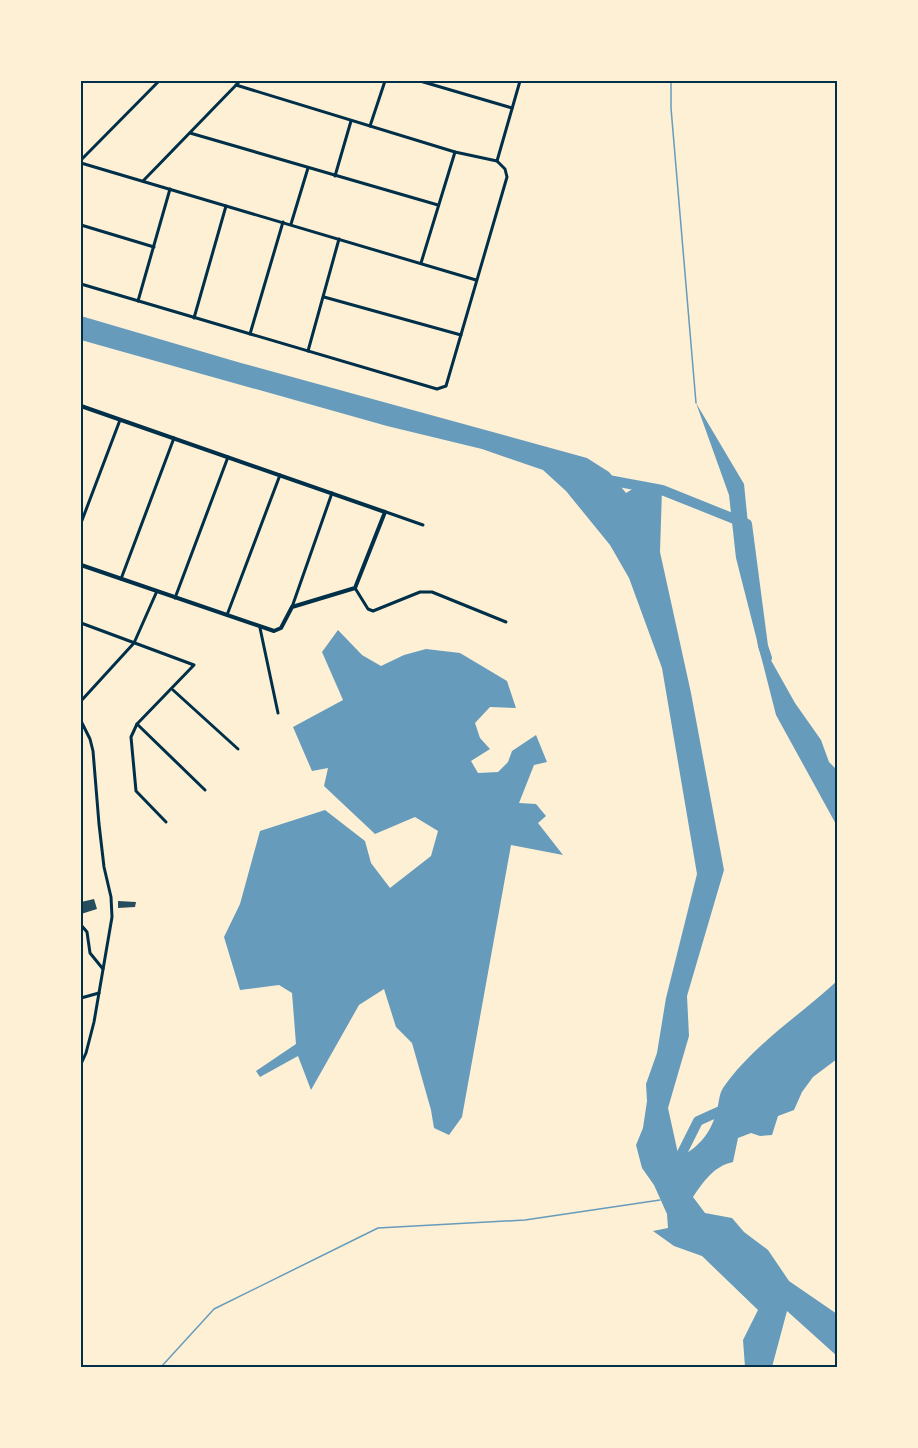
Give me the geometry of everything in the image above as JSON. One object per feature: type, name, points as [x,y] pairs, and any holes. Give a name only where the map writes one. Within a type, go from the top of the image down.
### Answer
[{"type":"street","points":[[159,81],[82,159],[143,181],[476,280]]},
{"type":"street","points":[[143,181],[240,81]]},
{"type":"street","points":[[370,126],[385,81]]},
{"type":"street","points":[[420,81],[512,108]]},
{"type":"street","points":[[498,161],[520,81]]},
{"type":"street","points":[[81,284],[437,389],[443,388],[448,383],[507,177],[505,169],[498,161],[455,152],[236,85]]},
{"type":"street","points":[[335,176],[351,121]]},
{"type":"street","points":[[190,133],[438,205]]},
{"type":"street","points":[[421,263],[455,152]]},
{"type":"street","points":[[291,225],[308,168]]},
{"type":"street","points":[[138,301],[170,189]]},
{"type":"street","points":[[194,318],[226,206]]},
{"type":"street","points":[[250,334],[283,222]]},
{"type":"street","points":[[81,225],[154,247]]},
{"type":"street","points":[[308,351],[339,239]]},
{"type":"street","points":[[324,297],[461,335]]},
{"type":"street","points":[[81,406],[423,525]]},
{"type":"street","points":[[81,523],[120,420]]},
{"type":"street","points":[[121,579],[174,438]]},
{"type":"street","points":[[175,598],[228,457]]},
{"type":"street","points":[[227,615],[280,475]]},
{"type":"street","points":[[81,565],[260,628],[270,631],[278,630],[292,607],[332,493]]},
{"type":"street","points":[[355,588],[385,512]]},
{"type":"street","points":[[292,607],[355,588]]},
{"type":"street","points":[[355,588],[368,609],[373,611],[420,592],[432,592],[506,622]]},
{"type":"street","points":[[81,701],[134,643],[157,591]]},
{"type":"street","points":[[81,623],[194,665],[138,724],[133,731],[130,744],[136,791],[166,822]]},
{"type":"street","points":[[260,628],[278,713]]},
{"type":"street","points":[[172,689],[238,749]]},
{"type":"street","points":[[81,721],[93,751],[103,856],[111,897],[112,917],[99,993],[86,1053],[81,1064]]},
{"type":"street","points":[[138,724],[205,790]]},
{"type":"street","points":[[81,925],[87,932],[90,953],[103,969]]},
{"type":"street","points":[[81,998],[99,993]]},
{"type":"water","points":[[81,316],[241,363],[587,458],[609,472],[626,493],[639,485],[662,490],[660,552],[691,693],[724,870],[687,996],[689,1036],[668,1108],[679,1158],[699,1144],[708,1132],[715,1118],[722,1090],[735,1072],[762,1044],[837,981],[837,1059],[813,1077],[802,1092],[794,1110],[778,1116],[772,1135],[760,1136],[751,1133],[738,1138],[733,1162],[715,1171],[705,1180],[693,1197],[705,1213],[732,1218],[744,1232],[768,1250],[789,1281],[837,1314],[837,1356],[787,1311],[772,1367],[745,1367],[743,1340],[758,1310],[702,1256],[674,1246],[653,1231],[668,1228],[667,1214],[654,1185],[642,1168],[636,1145],[643,1128],[647,1101],[646,1084],[657,1053],[666,998],[697,874],[662,668],[629,578],[610,545],[566,491],[543,470],[482,449],[387,426],[81,340]]},
{"type":"water","points":[[696,403],[744,484],[763,646],[795,703],[821,740],[829,762],[837,770],[837,826],[776,715],[736,558],[729,495]]},
{"type":"water","points":[[338,630],[362,655],[381,666],[404,655],[426,649],[460,653],[507,681],[516,708],[490,707],[475,723],[480,738],[490,749],[471,761],[478,773],[498,772],[508,762],[512,751],[536,735],[547,762],[534,765],[519,803],[536,804],[546,816],[538,823],[563,855],[511,845],[462,1117],[449,1135],[434,1128],[412,1043],[396,1027],[384,989],[359,1005],[311,1090],[298,1056],[260,1077],[256,1071],[296,1044],[292,993],[279,985],[240,990],[224,937],[240,904],[260,831],[325,810],[365,841],[371,863],[390,888],[431,856],[438,831],[415,817],[375,834],[324,786],[328,768],[312,771],[293,727],[343,700],[322,652]]},
{"type":"building","points":[[94,899],[97,909],[81,914],[81,902]]},
{"type":"building","points":[[118,901],[136,902],[135,907],[118,908]]},
{"type":"waterway","points":[[671,81],[671,108],[696,403]]},
{"type":"waterway","points":[[603,479],[662,490],[747,524],[763,646],[767,658]]},
{"type":"waterway","points":[[676,1171],[679,1159],[698,1121],[729,1107]]},
{"type":"waterway","points":[[161,1367],[214,1309],[378,1228],[525,1220],[660,1200]]}]
